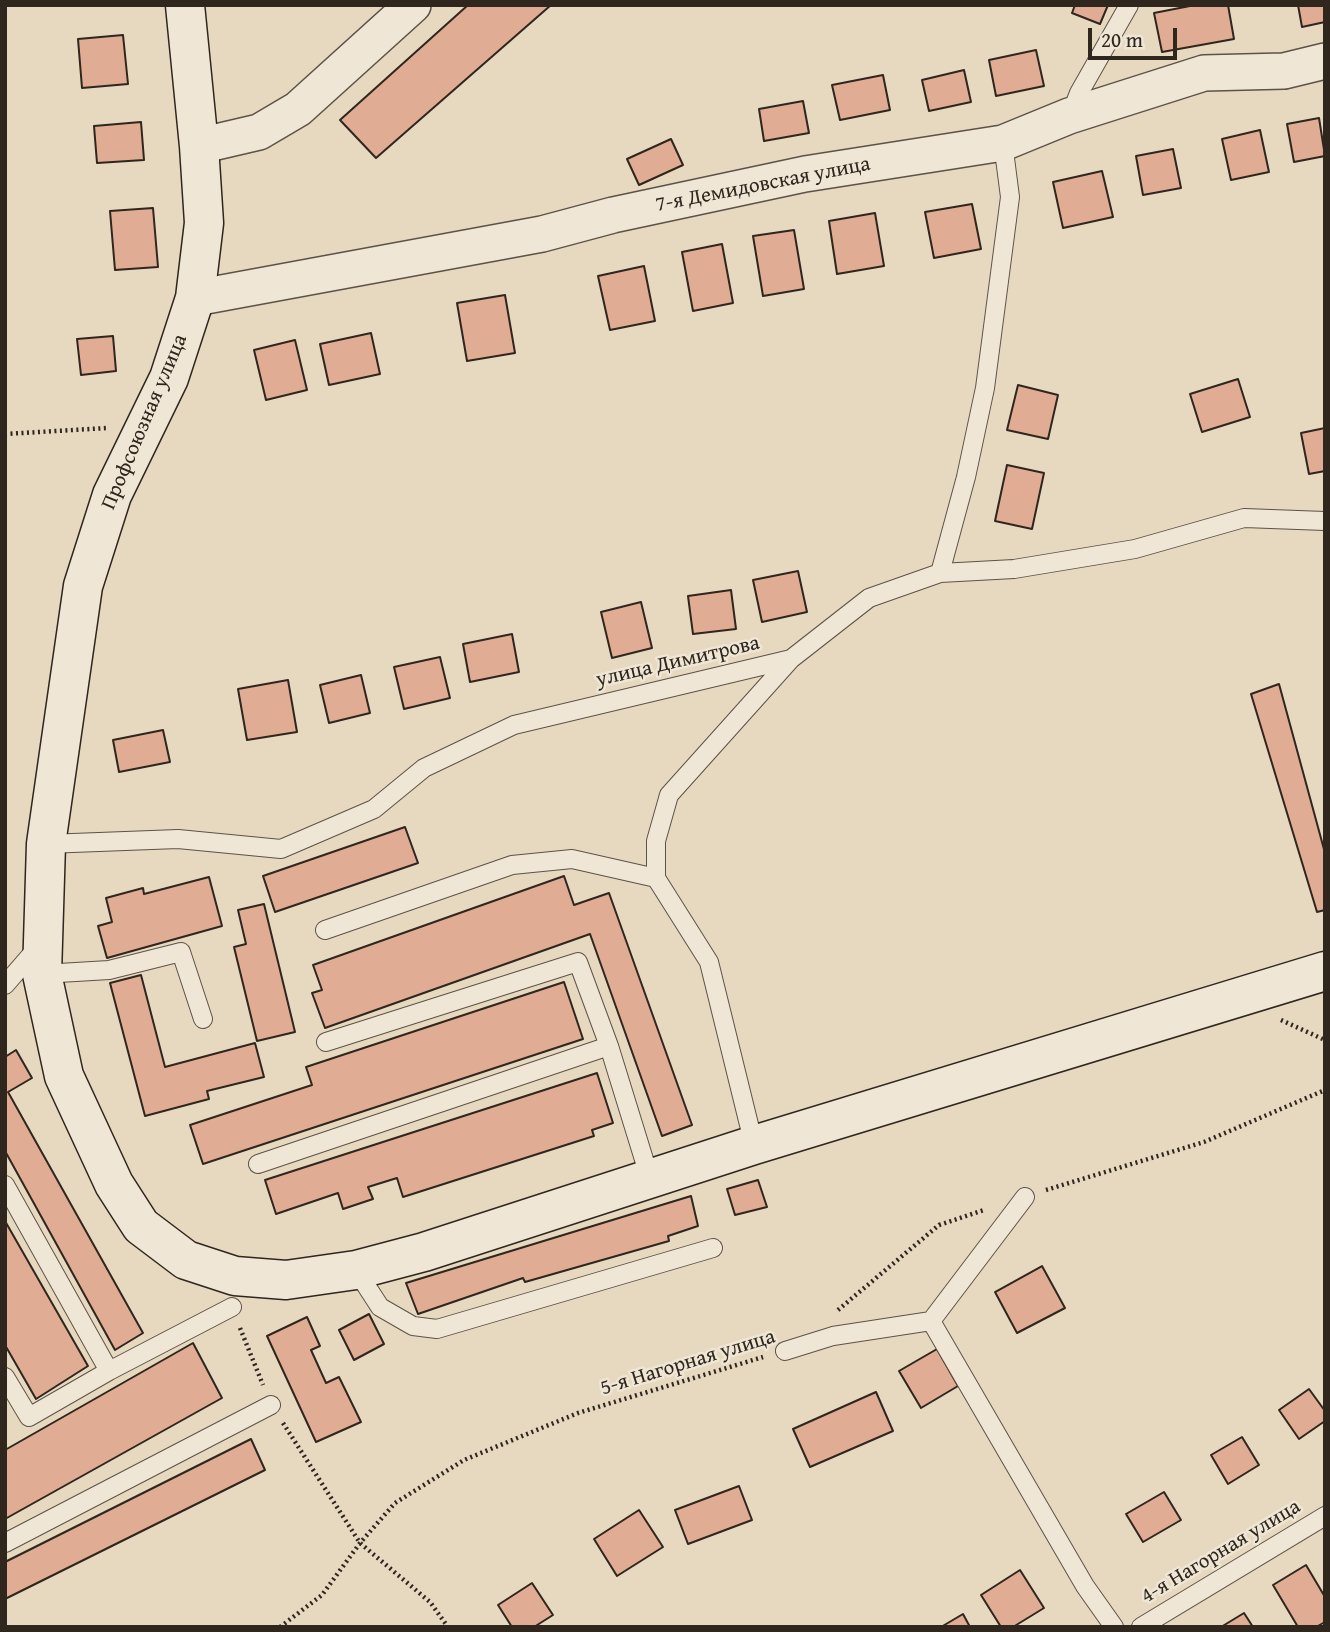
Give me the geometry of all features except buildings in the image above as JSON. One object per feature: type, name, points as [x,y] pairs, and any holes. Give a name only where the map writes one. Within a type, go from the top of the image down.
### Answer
[{"type":"main road","name":"Профсоюзная улица","points":[[185,5],[204,223],[195,298],[169,378],[112,495],[83,586],[46,844],[42,958],[64,1076],[114,1184],[141,1226],[186,1260],[235,1276],[286,1280],[356,1270],[424,1252],[754,1145],[1325,971]]},
{"type":"street","points":[[199,146],[259,132],[298,109],[414,5]]},
{"type":"street","name":"7-я Демидовская улица","points":[[195,298],[542,234],[613,215],[805,174],[1003,143],[1069,116],[1204,73],[1284,71],[1325,61]]},
{"type":"lane","points":[[1069,116],[1079,93],[1129,5]]},
{"type":"lane","points":[[940,573],[966,477],[985,388],[1010,197],[1003,143]]},
{"type":"lane","name":"улица Димитрова","points":[[46,844],[178,839],[281,849],[374,808],[424,768],[514,725],[791,659],[869,598],[940,573],[1014,569],[1135,550],[1244,517],[1325,521]]},
{"type":"lane","points":[[754,1145],[709,962],[656,878],[656,841],[669,795],[791,659]]},
{"type":"lane","points":[[325,930],[512,864],[572,859],[656,878]]},
{"type":"lane","points":[[5,985],[42,958],[109,970],[181,953],[203,1020]]},
{"type":"lane","points":[[326,1042],[578,962],[609,1046],[650,1179]]},
{"type":"lane","points":[[258,1164],[609,1046]]},
{"type":"lane","points":[[5,1185],[110,1371]]},
{"type":"lane","points":[[785,1351],[832,1336],[931,1321],[1024,1196]]},
{"type":"lane","points":[[356,1270],[380,1307],[413,1326],[437,1329],[713,1248]]},
{"type":"lane","points":[[5,1377],[29,1417],[232,1307]]},
{"type":"lane","points":[[931,1321],[1085,1586],[1114,1627]]},
{"type":"lane","points":[[5,1543],[271,1405]]},
{"type":"lane","name":"4-я Нагорная улица","points":[[1141,1627],[1325,1516]]},
{"type":"path","points":[[5,434],[146,426]]},
{"type":"path","points":[[829,1318],[939,1225],[1024,1196],[1204,1142],[1325,1090]]},
{"type":"path","points":[[232,1307],[271,1405],[360,1543],[429,1602],[448,1627]]},
{"type":"path","name":"5-я Нагорная улица","points":[[280,1627],[322,1595],[360,1543],[395,1503],[464,1460],[578,1413],[785,1351]]}]
